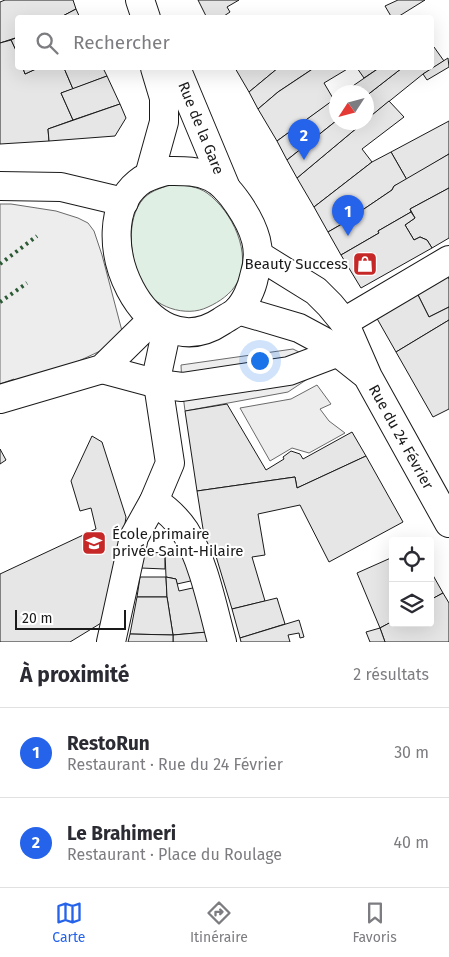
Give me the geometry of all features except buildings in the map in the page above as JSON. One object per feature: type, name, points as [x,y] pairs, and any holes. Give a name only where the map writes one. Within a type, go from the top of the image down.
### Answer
[{"type":"main road","points":[[140,0],[145,15]]},
{"type":"main road","name":"Rue de la Gare","points":[[149,176],[164,122],[164,98],[155,70]]},
{"type":"main road","name":"Rue de la Gare","points":[[177,70],[226,188]]},
{"type":"main road","points":[[166,172],[198,172],[212,177],[226,188],[239,205],[256,239],[258,255],[253,282],[238,310],[214,327],[184,333],[160,324],[142,308],[131,292],[123,270],[118,250],[117,221],[124,202],[138,183],[149,176],[166,172]]},
{"type":"main road","points":[[0,186],[61,187],[124,202]]},
{"type":"main road","name":"Rue du 24 Février","points":[[258,255],[316,291],[344,322],[368,377],[449,523]]},
{"type":"main road","points":[[344,322],[449,260]]},
{"type":"main road","name":"Rue du 24 Février","points":[[238,310],[299,328],[325,342],[368,377]]},
{"type":"main road","points":[[0,399],[102,369],[160,324]]},
{"type":"main road","points":[[111,642],[134,537],[154,501],[170,463],[158,384],[160,324]]},
{"type":"main road","points":[[102,369],[158,384],[182,387],[289,370],[339,352]]},
{"type":"main road","points":[[154,501],[166,510],[184,530],[197,555],[222,642]]},
{"type":"green space","points":[[175,184],[199,189],[216,201],[232,222],[241,247],[243,259],[237,283],[220,300],[199,310],[180,311],[162,305],[147,293],[142,285],[135,264],[131,241],[134,218],[138,207],[144,198],[151,193]]},
{"type":"shaded area","points":[[0,204],[56,211],[88,223],[94,231],[102,255],[122,331],[113,345],[51,374],[18,386],[14,379],[0,384]]},
{"type":"shaded area","points":[[293,349],[305,355],[318,372],[288,392],[185,411],[181,365]]},
{"type":"shaded area","points":[[317,385],[331,404],[320,409],[329,421],[345,433],[309,453],[292,448],[270,461],[240,408],[291,399]]},
{"type":"hedge","points":[[0,264],[37,236]]},
{"type":"hedge","points":[[0,302],[27,283]]},
{"type":"place","name":"Le Brahimeri","points":[[304,160]]},
{"type":"place","name":"RestoRun","points":[[348,236]]},
{"type":"place","name":"Beauty Success","points":[[365,264]]},
{"type":"place","name":"École primaire privée Saint-Hilaire","points":[[94,543]]}]
